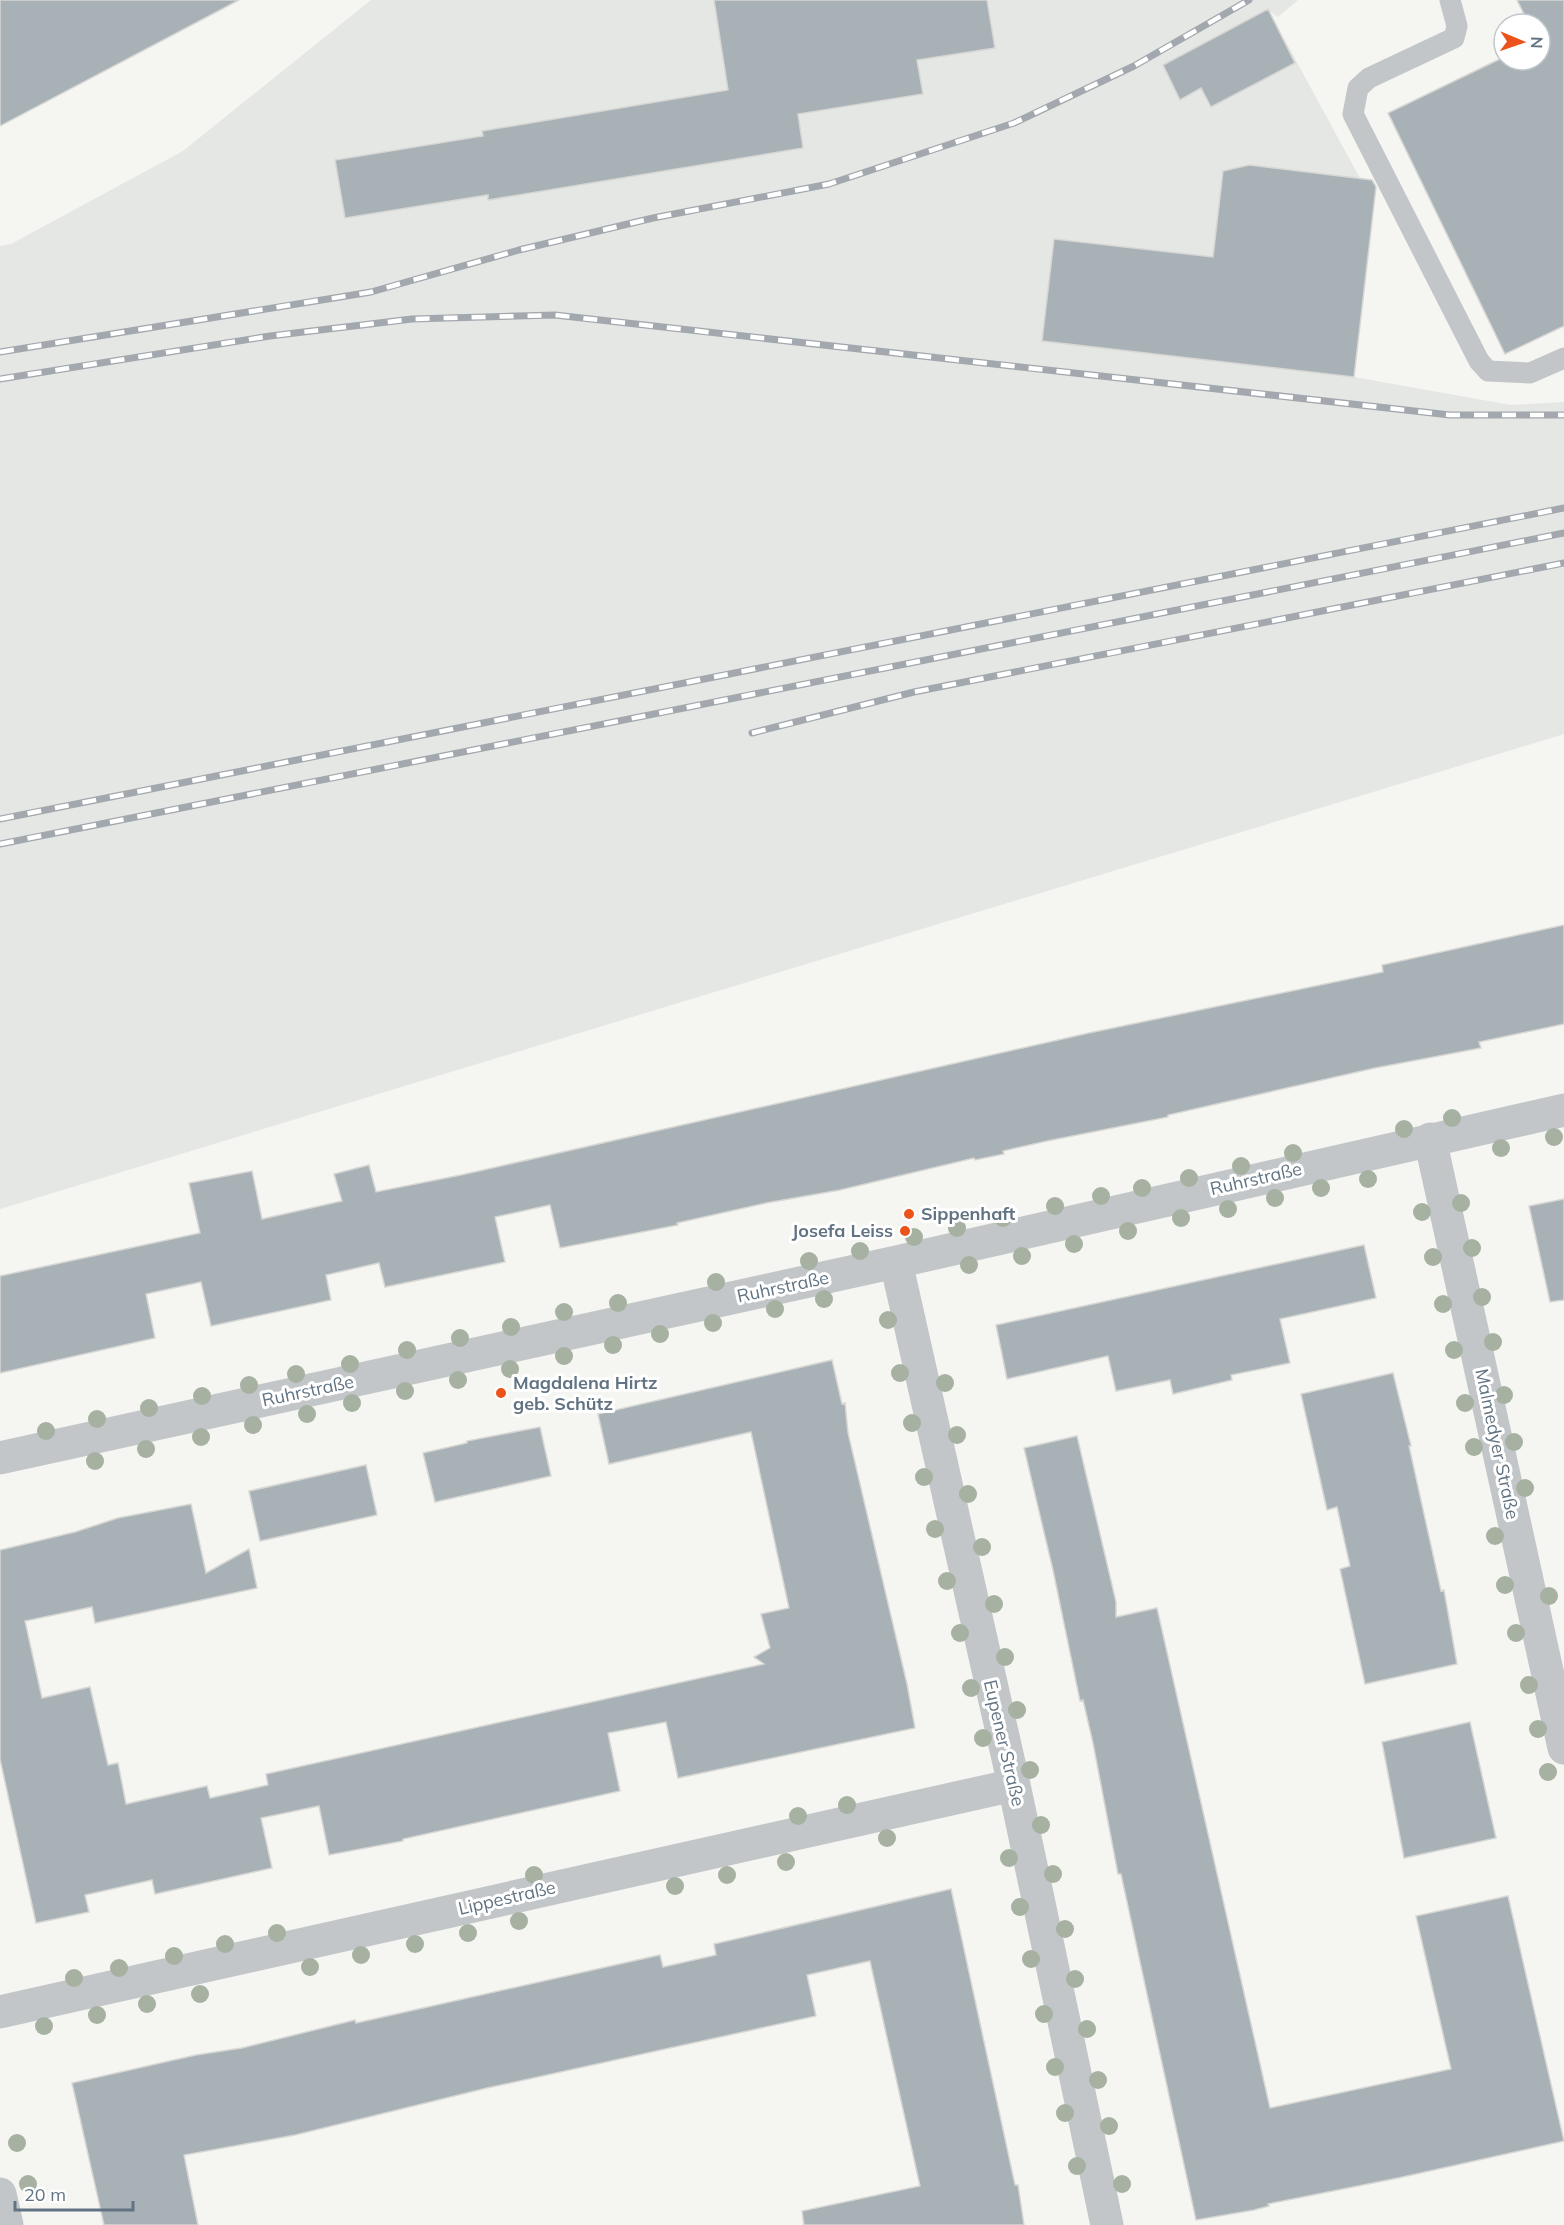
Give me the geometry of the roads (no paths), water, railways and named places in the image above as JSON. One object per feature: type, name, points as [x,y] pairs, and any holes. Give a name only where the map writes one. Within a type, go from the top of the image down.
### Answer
[{"type":"street","name":"Ruhrstraße","points":[[0,1458],[896,1262],[1564,1110]]},
{"type":"street","name":"Malmedyer Straße","points":[[1430,1139],[1564,1748]]},
{"type":"street","name":"Eupener Straße","points":[[896,1262],[1014,1785],[1107,2225]]},
{"type":"street","name":"Lippestraße","points":[[0,2012],[1014,1785]]},
{"type":"street","points":[[0,2194],[7,2225]]},
{"type":"lane","points":[[1450,0],[1456,26],[1454,38],[1369,78],[1358,88],[1353,114],[1479,361],[1488,371],[1530,373],[1564,358]]},
{"type":"railway","points":[[0,352],[371,292],[519,250],[653,218],[829,184],[1014,123],[1134,66],[1249,0]]},
{"type":"railway","points":[[0,379],[270,336],[412,319],[555,315],[1450,415],[1564,415]]},
{"type":"railway","points":[[0,819],[1564,508]]},
{"type":"railway","points":[[0,844],[1564,533]]},
{"type":"railway","points":[[752,733],[914,692],[1564,563]]},
{"type":"place","name":"Sippenhaft","points":[[909,1214]]},
{"type":"place","name":"Josefa Leiss","points":[[905,1231]]},
{"type":"place","name":"Magdalena Hirtz geb. Schütz","points":[[501,1393]]}]
